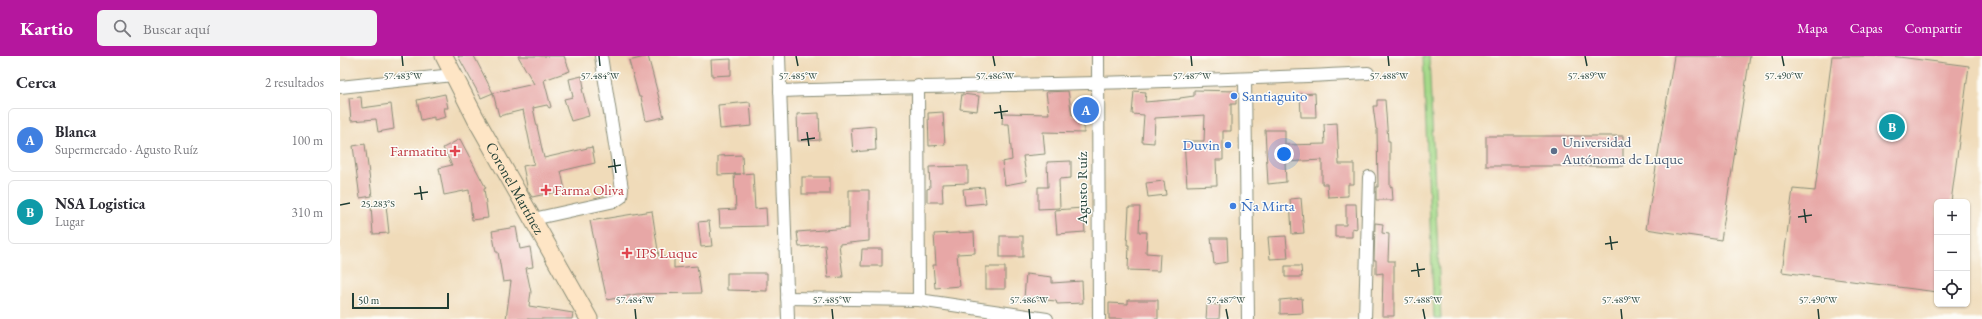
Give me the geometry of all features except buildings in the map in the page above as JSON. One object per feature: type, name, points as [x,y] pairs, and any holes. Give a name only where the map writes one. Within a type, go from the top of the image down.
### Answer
[{"type":"main road","name":"Coronel Martínez","points":[[444,56],[453,75],[589,319]]},
{"type":"street","points":[[533,219],[615,201],[621,197],[622,189],[602,56]]},
{"type":"street","points":[[778,56],[788,319]]},
{"type":"street","name":"Agusto Ruíz","points":[[1098,56],[1099,319]]},
{"type":"street","points":[[780,90],[1245,80],[1368,73]]},
{"type":"street","points":[[340,87],[453,75]]},
{"type":"street","points":[[1245,80],[1248,319]]},
{"type":"street","points":[[918,86],[919,300]]},
{"type":"street","points":[[1365,319],[1369,177]]},
{"type":"street","points":[[788,298],[919,300],[1047,319]]},
{"type":"green space","points":[[1423,56],[1429,56],[1441,319],[1434,319]]},
{"type":"place","name":"Santiaguito","points":[[1234,96]]},
{"type":"place","name":"Blanca","points":[[1086,110]]},
{"type":"place","name":"NSA Logistica","points":[[1892,127]]},
{"type":"place","name":"Duvin","points":[[1228,145]]},
{"type":"place","name":"Farmatitu","points":[[455,151]]},
{"type":"place","name":"Universidad Autónoma de Luque","points":[[1554,151]]},
{"type":"place","name":"Farma Oliva","points":[[546,190]]},
{"type":"place","name":"Ña Mirta","points":[[1233,206]]},
{"type":"place","name":"IPS Luque","points":[[627,253]]}]
